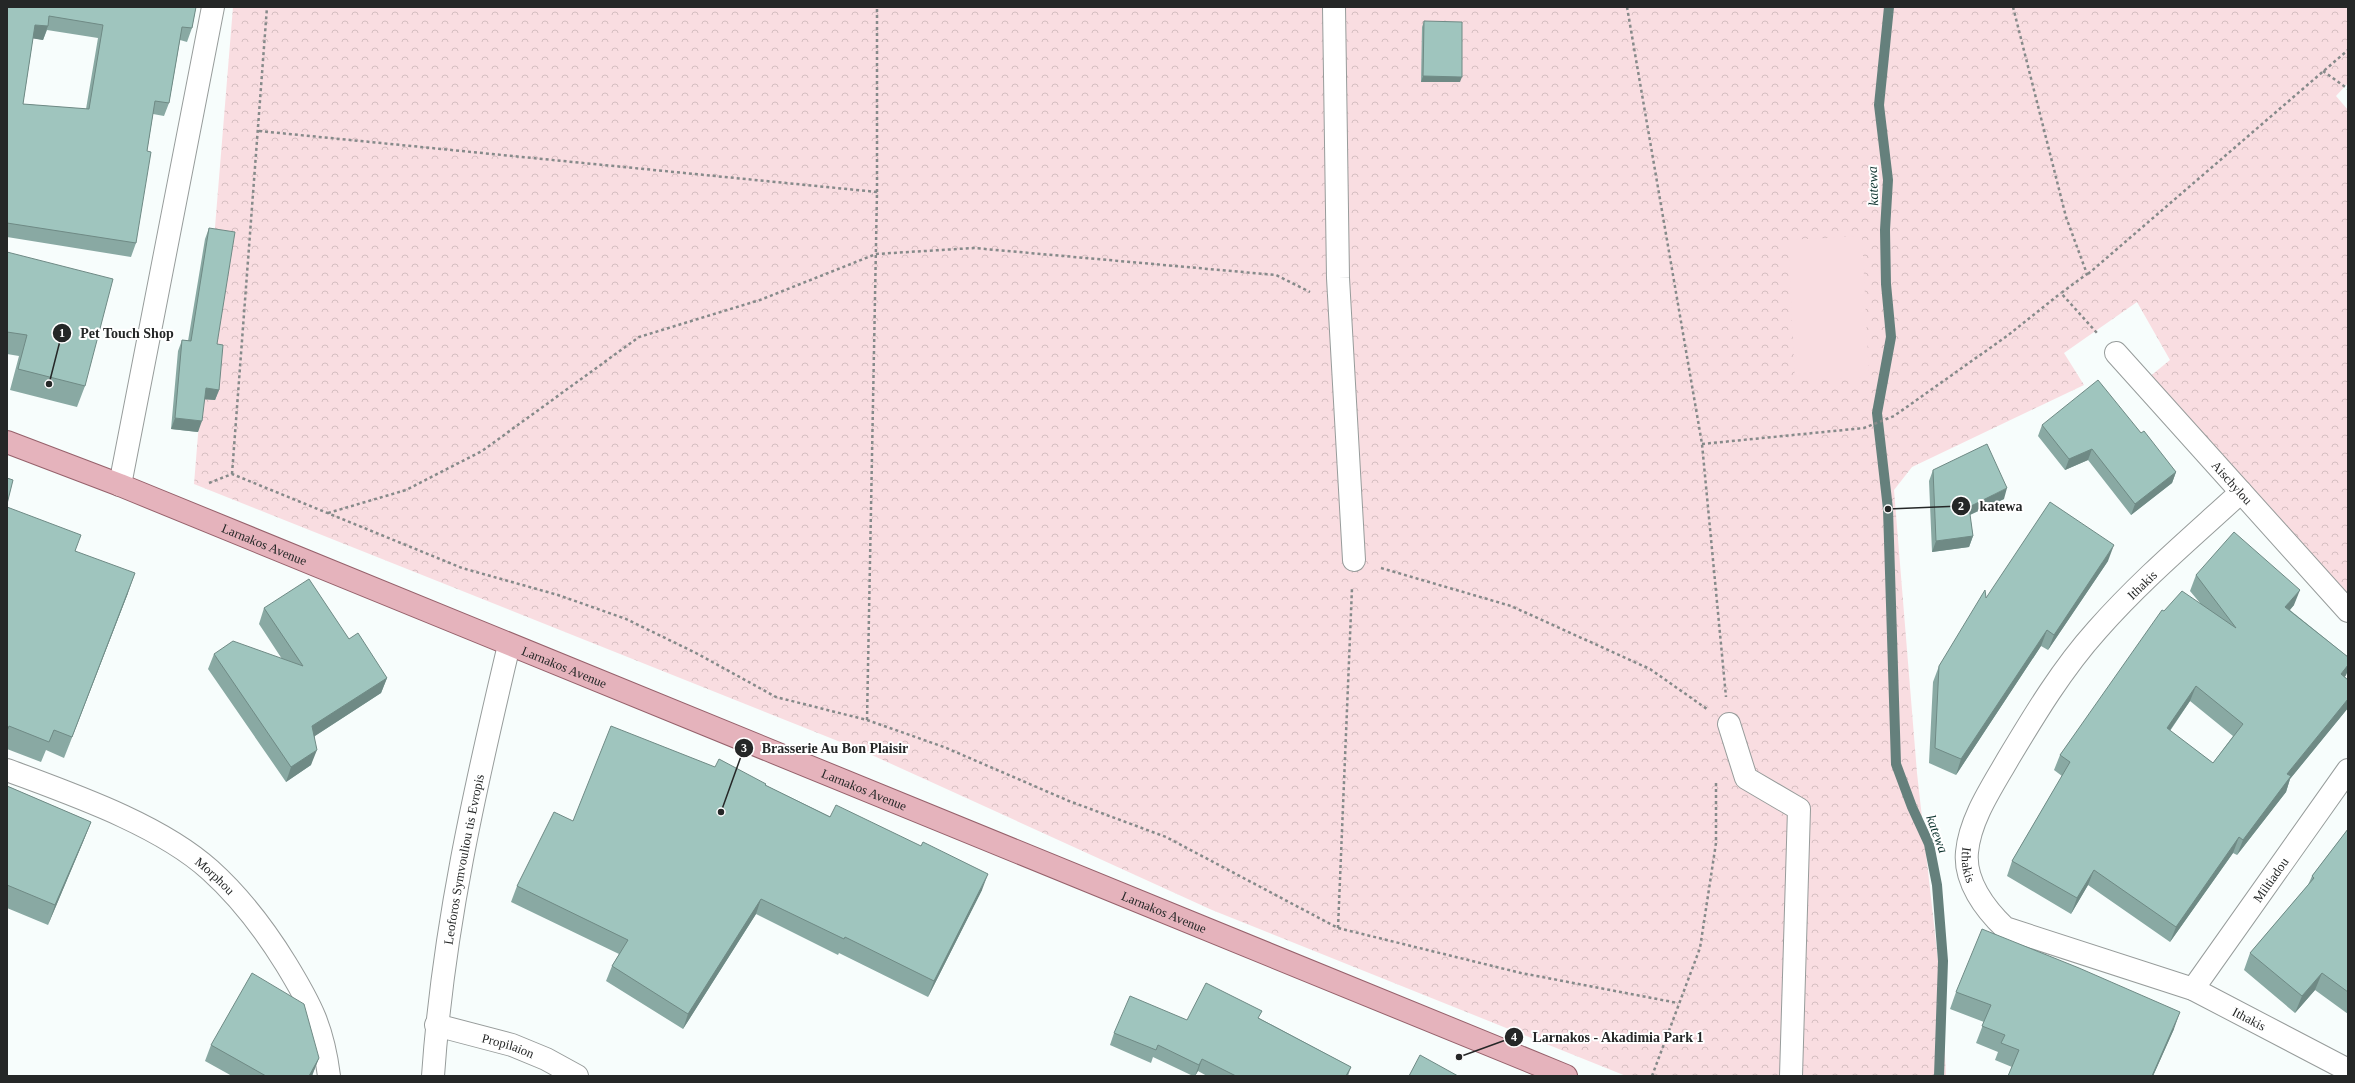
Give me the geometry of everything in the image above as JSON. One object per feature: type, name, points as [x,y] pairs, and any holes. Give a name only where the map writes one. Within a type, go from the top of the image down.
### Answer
[{"type":"main road","name":"Larnakos Avenue","points":[[7,442],[120,485],[1566,1076]]},
{"type":"street","points":[[120,485],[213,7]]},
{"type":"street","points":[[1334,7],[1340,306],[1354,560]]},
{"type":"street","name":"Aischylou","points":[[2116,353],[2348,611]]},
{"type":"street","name":"Ithakis","points":[[2241,492],[2107,619],[2062,672],[1988,794],[1974,824],[1967,852],[1971,877],[1978,896],[1991,915],[2005,928],[2193,989],[2348,1070]]},
{"type":"street","name":"Leoforos Symvouliou tis Evropis","points":[[433,1076],[436,1025],[454,891],[481,762],[509,645]]},
{"type":"street","points":[[1728,724],[1746,778],[1798,809],[1791,1076]]},
{"type":"street","name":"Morphou","points":[[7,770],[106,809],[176,845],[209,869],[236,896],[275,945],[306,997],[321,1030],[329,1076]]},
{"type":"street","name":"Miltiadou","points":[[2193,989],[2348,770]]},
{"type":"street","name":"Propilaion","points":[[436,1025],[512,1045],[546,1059],[577,1076]]},
{"type":"path","points":[[232,474],[259,131],[267,7]]},
{"type":"path","points":[[867,720],[877,192],[877,7]]},
{"type":"path","points":[[1627,7],[1702,444],[1728,724]]},
{"type":"path","points":[[2013,7],[2066,218],[2087,274]]},
{"type":"path","points":[[1702,444],[1864,428],[1894,416],[2007,336],[2087,274],[2348,50]]},
{"type":"path","points":[[2324,71],[2348,89]]},
{"type":"path","points":[[259,131],[877,192]]},
{"type":"path","points":[[328,513],[406,490],[482,451],[639,337],[760,300],[876,254],[974,248],[1276,275],[1340,306]]},
{"type":"path","points":[[2061,294],[2116,353]]},
{"type":"path","points":[[209,483],[232,474],[462,568],[558,595],[626,619],[696,653],[776,697],[867,720],[944,747],[1069,801],[1166,837],[1338,928],[1521,973],[1678,1003]]},
{"type":"path","points":[[1338,928],[1354,560],[1511,606],[1650,669],[1728,724]]},
{"type":"path","points":[[1652,1076],[1678,1003],[1700,948],[1716,843],[1716,775]]},
{"type":"green space","points":[[233,7],[2348,7],[2348,83],[2336,96],[2348,110],[2348,609],[2148,378],[2170,360],[2137,302],[2064,353],[2084,385],[1912,467],[1894,490],[1917,773],[1942,996],[1946,1076],[1626,1076],[1212,910],[863,751],[194,484]]},
{"type":"green space","points":[[1862,236],[1869,377],[1795,381],[1788,240]]},
{"type":"building","points":[[7,7],[196,7],[192,28],[182,27],[169,103],[155,101],[147,151],[151,152],[136,243],[7,223]],"holes":[[[49,16],[103,25],[89,109],[23,104],[35,25],[48,26]]]},
{"type":"building","points":[[1424,21],[1462,22],[1462,77],[1423,76]]},
{"type":"building","points":[[209,228],[235,232],[217,344],[223,345],[219,390],[206,388],[202,421],[175,418],[182,340],[191,341]]},
{"type":"building","points":[[7,252],[113,279],[85,386],[18,369],[27,335],[7,332]]},
{"type":"building","points":[[2098,380],[2141,433],[2144,431],[2176,472],[2135,504],[2092,449],[2069,459],[2042,425]]},
{"type":"building","points":[[1987,444],[2007,488],[1969,507],[1973,536],[1936,541],[1933,470]]},
{"type":"building","points":[[7,478],[13,480],[7,504]]},
{"type":"building","points":[[2050,502],[2114,545],[2054,635],[2047,630],[1961,759],[1935,748],[1939,666],[1985,590],[1986,598]]},
{"type":"building","points":[[7,507],[81,535],[75,551],[135,573],[72,737],[54,730],[49,742],[9,726],[7,731]]},
{"type":"building","points":[[2234,532],[2300,590],[2285,607],[2348,657],[2348,665],[2341,674],[2348,680],[2348,699],[2287,774],[2291,776],[2243,840],[2239,837],[2176,927],[2094,870],[2077,898],[2012,861],[2070,762],[2060,755],[2162,610],[2164,611],[2182,591],[2236,628],[2196,575]],"holes":[[[2196,686],[2243,724],[2213,763],[2167,728]]]},
{"type":"building","points":[[309,579],[349,639],[358,633],[387,678],[312,726],[317,750],[291,767],[214,654],[233,641],[303,666],[264,608]]},
{"type":"building","points":[[611,726],[715,767],[719,759],[766,784],[765,785],[830,817],[836,805],[921,846],[923,842],[988,874],[934,981],[845,937],[844,939],[761,899],[688,1014],[612,966],[628,940],[517,886],[554,812],[573,821]]},
{"type":"building","points":[[7,786],[91,822],[55,905],[7,885]]},
{"type":"building","points":[[2348,829],[2348,992],[2322,973],[2302,996],[2250,953],[2314,878],[2312,876]]},
{"type":"building","points":[[1982,929],[2079,968],[2180,1012],[2152,1076],[2008,1076],[2019,1050],[2001,1043],[2005,1035],[1982,1026],[1991,1005],[1956,992]]},
{"type":"building","points":[[252,973],[304,1004],[319,1058],[309,1076],[266,1076],[211,1045]]},
{"type":"building","points":[[1206,983],[1262,1011],[1258,1018],[1351,1067],[1346,1076],[1236,1076],[1202,1059],[1199,1065],[1158,1045],[1156,1050],[1114,1033],[1130,996],[1187,1020]]},
{"type":"building","points":[[1420,1055],[1458,1076],[1409,1076]]},
{"type":"waterway","name":"katewa","points":[[1889,7],[1879,105],[1888,180],[1885,230],[1886,284],[1891,337],[1877,413],[1888,509],[1896,764],[1912,807],[1929,844],[1937,885],[1943,961],[1939,1076]]},
{"type":"place","name":"Pet Touch Shop","points":[[49,384]]},
{"type":"place","name":"katewa","points":[[1888,509]]},
{"type":"place","name":"Brasserie Au Bon Plaisir","points":[[721,812]]},
{"type":"place","name":"Larnakos - Akadimia Park 1","points":[[1459,1057]]}]
